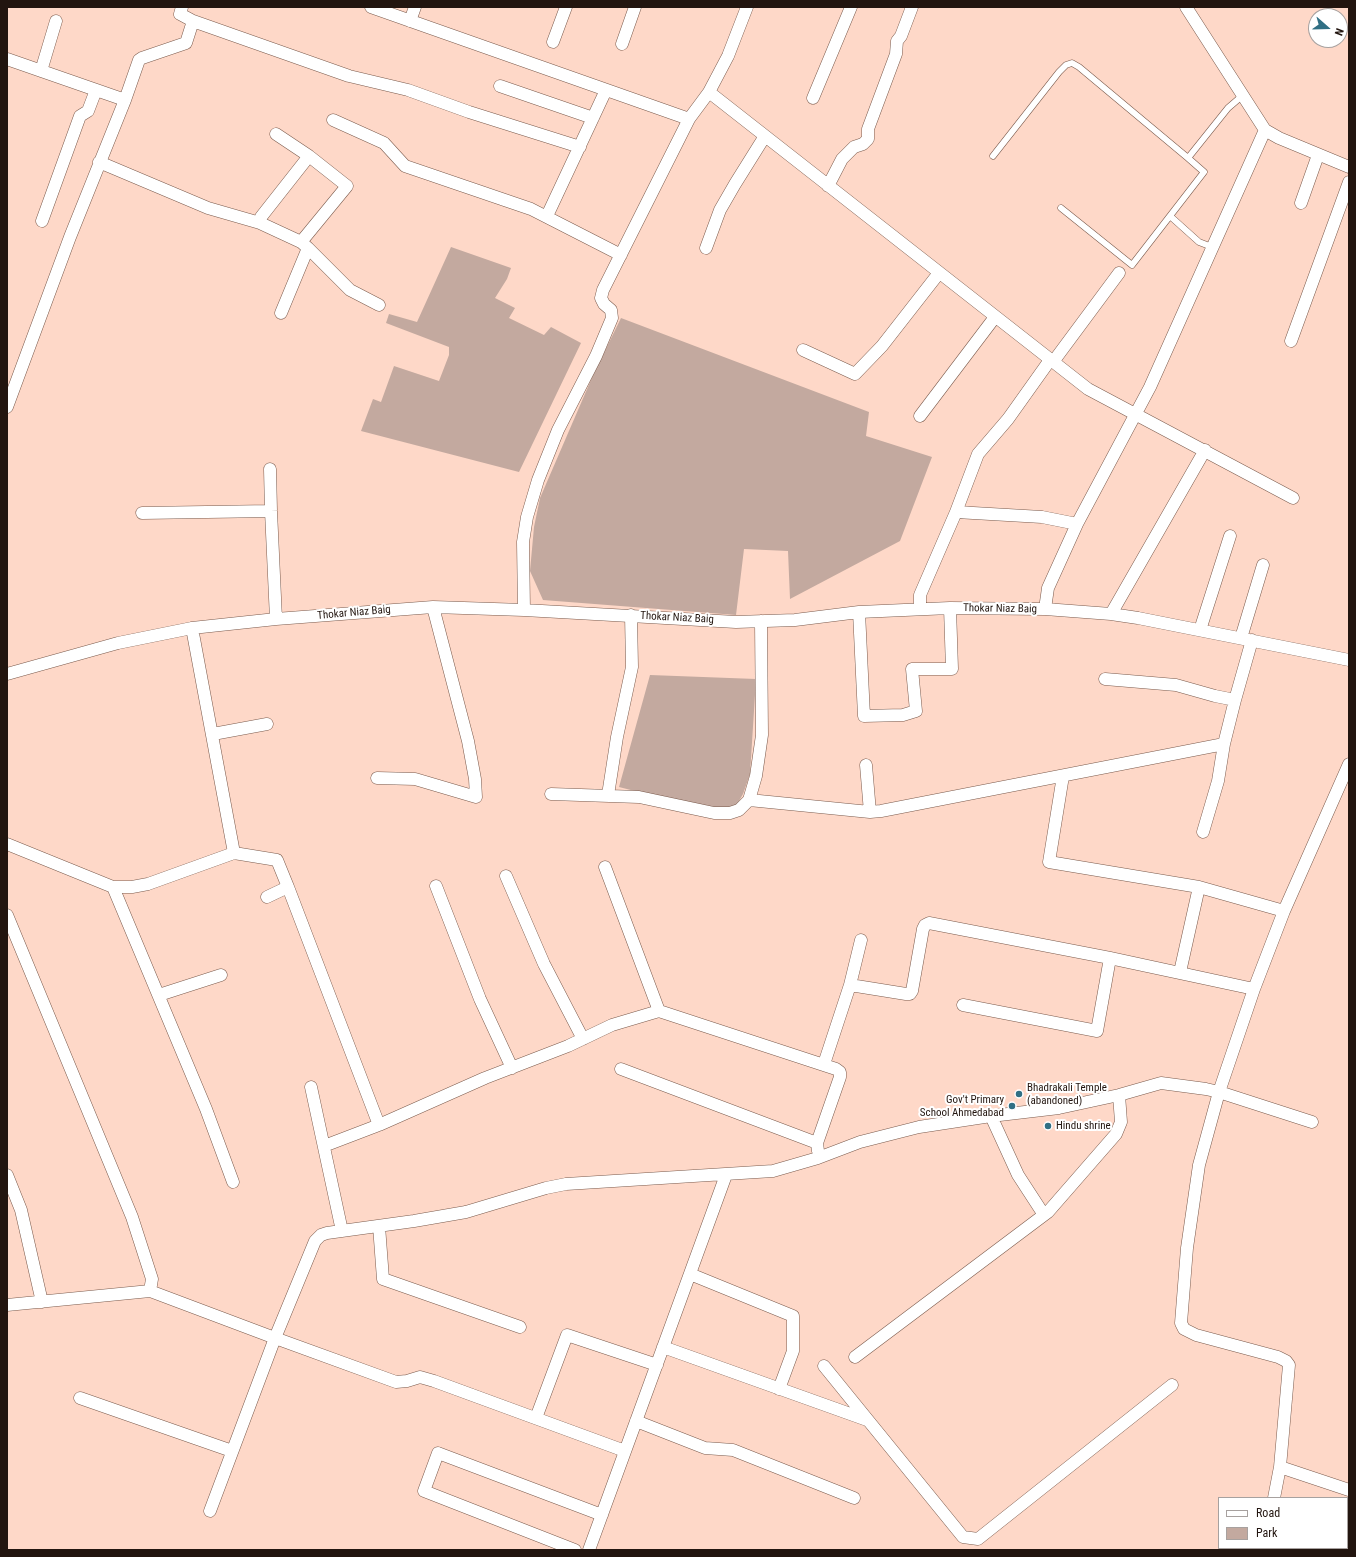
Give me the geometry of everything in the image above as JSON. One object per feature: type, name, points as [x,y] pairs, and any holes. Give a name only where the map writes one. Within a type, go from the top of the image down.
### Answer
[{"type":"street","points":[[182,7],[180,14],[193,21],[349,76],[408,90],[469,112],[580,147]]},
{"type":"street","points":[[371,7],[689,119]]},
{"type":"street","points":[[410,21],[415,7]]},
{"type":"street","points":[[553,42],[566,7]]},
{"type":"street","points":[[622,44],[635,7]]},
{"type":"street","points":[[524,610],[523,542],[527,517],[538,480],[558,430],[596,356],[612,318],[611,310],[604,304],[601,294],[689,119],[709,92],[728,56],[747,7]]},
{"type":"street","points":[[813,98],[851,7]]},
{"type":"street","points":[[828,186],[842,159],[854,147],[863,144],[868,139],[868,129],[896,54],[897,41],[901,36],[912,7]]},
{"type":"street","points":[[1186,7],[1265,130],[1279,138],[1349,167]]},
{"type":"street","points":[[41,71],[56,20]]},
{"type":"street","points":[[7,407],[70,236],[125,100],[139,60],[186,43],[193,21]]},
{"type":"street","points":[[7,59],[125,100]]},
{"type":"street","points":[[500,86],[593,118]]},
{"type":"street","points":[[42,221],[80,116],[88,111],[96,90]]},
{"type":"street","points":[[547,216],[606,90]]},
{"type":"street","points":[[709,92],[1088,390],[1205,450],[1293,498]]},
{"type":"street","points":[[333,120],[384,143],[405,166],[531,209],[621,255]]},
{"type":"street","points":[[1045,609],[1048,588],[1077,524],[1150,387],[1265,130]]},
{"type":"street","points":[[276,134],[309,156],[346,186],[305,245],[281,313]]},
{"type":"street","points":[[706,248],[720,210],[765,136]]},
{"type":"street","points":[[1301,202],[1318,155]]},
{"type":"street","points":[[260,223],[261,217],[309,156]]},
{"type":"street","points":[[99,162],[208,208],[260,223],[305,245],[350,290],[379,305]]},
{"type":"street","points":[[1291,341],[1349,182]]},
{"type":"street","points":[[803,350],[855,374],[882,346],[939,273]]},
{"type":"street","points":[[920,609],[920,595],[956,512],[978,454],[1008,419],[1119,273]]},
{"type":"street","points":[[920,416],[995,317]]},
{"type":"street","points":[[1111,614],[1205,450]]},
{"type":"street","points":[[270,469],[270,512],[276,619]]},
{"type":"street","points":[[142,513],[270,512]]},
{"type":"street","points":[[956,512],[1042,517],[1077,524]]},
{"type":"street","points":[[1200,630],[1230,536]]},
{"type":"street","points":[[1203,832],[1218,781],[1224,744],[1235,700],[1263,564]]},
{"type":"street","points":[[376,778],[414,779],[476,797],[475,779],[468,741],[433,607]]},
{"type":"street","name":"Thokar Niaz Baig","points":[[7,674],[118,643],[192,628],[276,619],[433,607],[524,610],[736,622],[795,620],[859,612],[920,609],[1045,609],[1111,614],[1247,639],[1349,660]]},
{"type":"street","points":[[859,612],[864,716],[903,715],[916,711],[912,669],[952,669],[950,608]]},
{"type":"street","points":[[608,795],[617,737],[632,667],[631,616]]},
{"type":"street","points":[[551,794],[639,797],[714,814],[730,813],[739,810],[749,800],[756,776],[762,735],[761,621]]},
{"type":"street","points":[[192,628],[234,853]]},
{"type":"street","points":[[1105,679],[1176,685],[1235,700]]},
{"type":"street","points":[[213,734],[267,724]]},
{"type":"street","points":[[749,800],[870,812],[881,811],[1224,744]]},
{"type":"street","points":[[1274,1497],[1280,1467],[1289,1365],[1286,1360],[1278,1357],[1196,1335],[1184,1329],[1181,1323],[1187,1248],[1198,1164],[1219,1092],[1254,989],[1284,911],[1349,764]]},
{"type":"street","points":[[866,765],[870,812]]},
{"type":"street","points":[[1063,776],[1049,862],[1199,887],[1284,911]]},
{"type":"street","points":[[7,844],[113,887],[132,887],[148,884],[234,853],[277,860],[380,1125]]},
{"type":"street","points":[[605,867],[659,1011]]},
{"type":"street","points":[[506,876],[544,964],[583,1039]]},
{"type":"street","points":[[267,896],[288,886]]},
{"type":"street","points":[[436,886],[480,999],[512,1068]]},
{"type":"street","points":[[113,887],[206,1109],[233,1182]]},
{"type":"street","points":[[1180,972],[1199,887]]},
{"type":"street","points":[[7,915],[132,1217],[152,1279],[150,1291]]},
{"type":"street","points":[[850,985],[910,994],[912,991],[923,929],[925,925],[929,923],[1180,972],[1254,989]]},
{"type":"street","points":[[824,1064],[850,985],[861,940]]},
{"type":"street","points":[[963,1005],[1097,1031],[1110,958]]},
{"type":"street","points":[[159,995],[221,975]]},
{"type":"street","points":[[324,1146],[380,1125],[430,1102],[568,1046],[612,1025],[659,1011],[824,1064],[840,1072],[840,1078],[817,1143],[818,1158]]},
{"type":"street","points":[[622,1069],[817,1143]]},
{"type":"street","points":[[210,1511],[275,1338],[320,1235],[466,1212],[546,1188],[566,1184],[773,1171],[818,1158],[860,1142],[919,1127],[1058,1108],[1119,1095],[1161,1083],[1219,1092],[1312,1122]]},
{"type":"street","points":[[311,1088],[342,1231]]},
{"type":"street","points":[[855,1357],[1048,1212],[1116,1134],[1121,1122],[1119,1095]]},
{"type":"street","points":[[991,1116],[1018,1175],[1044,1215]]},
{"type":"street","points":[[7,1175],[21,1210],[42,1302]]},
{"type":"street","points":[[589,1550],[726,1175]]},
{"type":"street","points":[[379,1226],[383,1279],[520,1326]]},
{"type":"street","points":[[690,1274],[793,1316],[793,1351],[779,1389]]},
{"type":"street","points":[[7,1305],[150,1291],[396,1382],[407,1381],[420,1377],[625,1451]]},
{"type":"street","points":[[536,1418],[567,1335],[657,1365]]},
{"type":"street","points":[[663,1347],[868,1420]]},
{"type":"street","points":[[824,1366],[964,1537],[978,1539],[1172,1385]]},
{"type":"street","points":[[80,1398],[232,1451]]},
{"type":"street","points":[[636,1421],[705,1448],[733,1450],[854,1498]]},
{"type":"street","points":[[575,1550],[424,1491],[438,1453],[602,1515]]},
{"type":"street","points":[[1280,1467],[1349,1490]]},
{"type":"lane","points":[[993,156],[1059,72],[1066,65],[1072,63],[1204,172],[1132,265],[1061,208]]},
{"type":"lane","points":[[1188,158],[1228,108],[1242,96]]},
{"type":"lane","points":[[1170,216],[1199,242],[1212,247]]},
{"type":"green space","points":[[451,247],[511,268],[507,279],[495,298],[515,308],[509,318],[544,335],[551,327],[581,343],[519,472],[361,431],[373,399],[381,402],[394,366],[439,381],[449,355],[449,347],[386,323],[389,314],[417,322]]},
{"type":"green space","points":[[621,318],[869,412],[866,436],[932,457],[900,541],[790,599],[788,551],[744,549],[736,615],[543,600],[530,571],[534,527],[540,498],[594,373]]},
{"type":"green space","points":[[650,675],[756,679],[750,774],[743,794],[735,808],[713,811],[619,787]]},
{"type":"place","name":"Bhadrakali Temple (abandoned)","points":[[1019,1094]]},
{"type":"place","name":"Gov't Primary School Ahmedabad","points":[[1012,1106]]},
{"type":"place","name":"Hindu shrine","points":[[1048,1126]]}]
